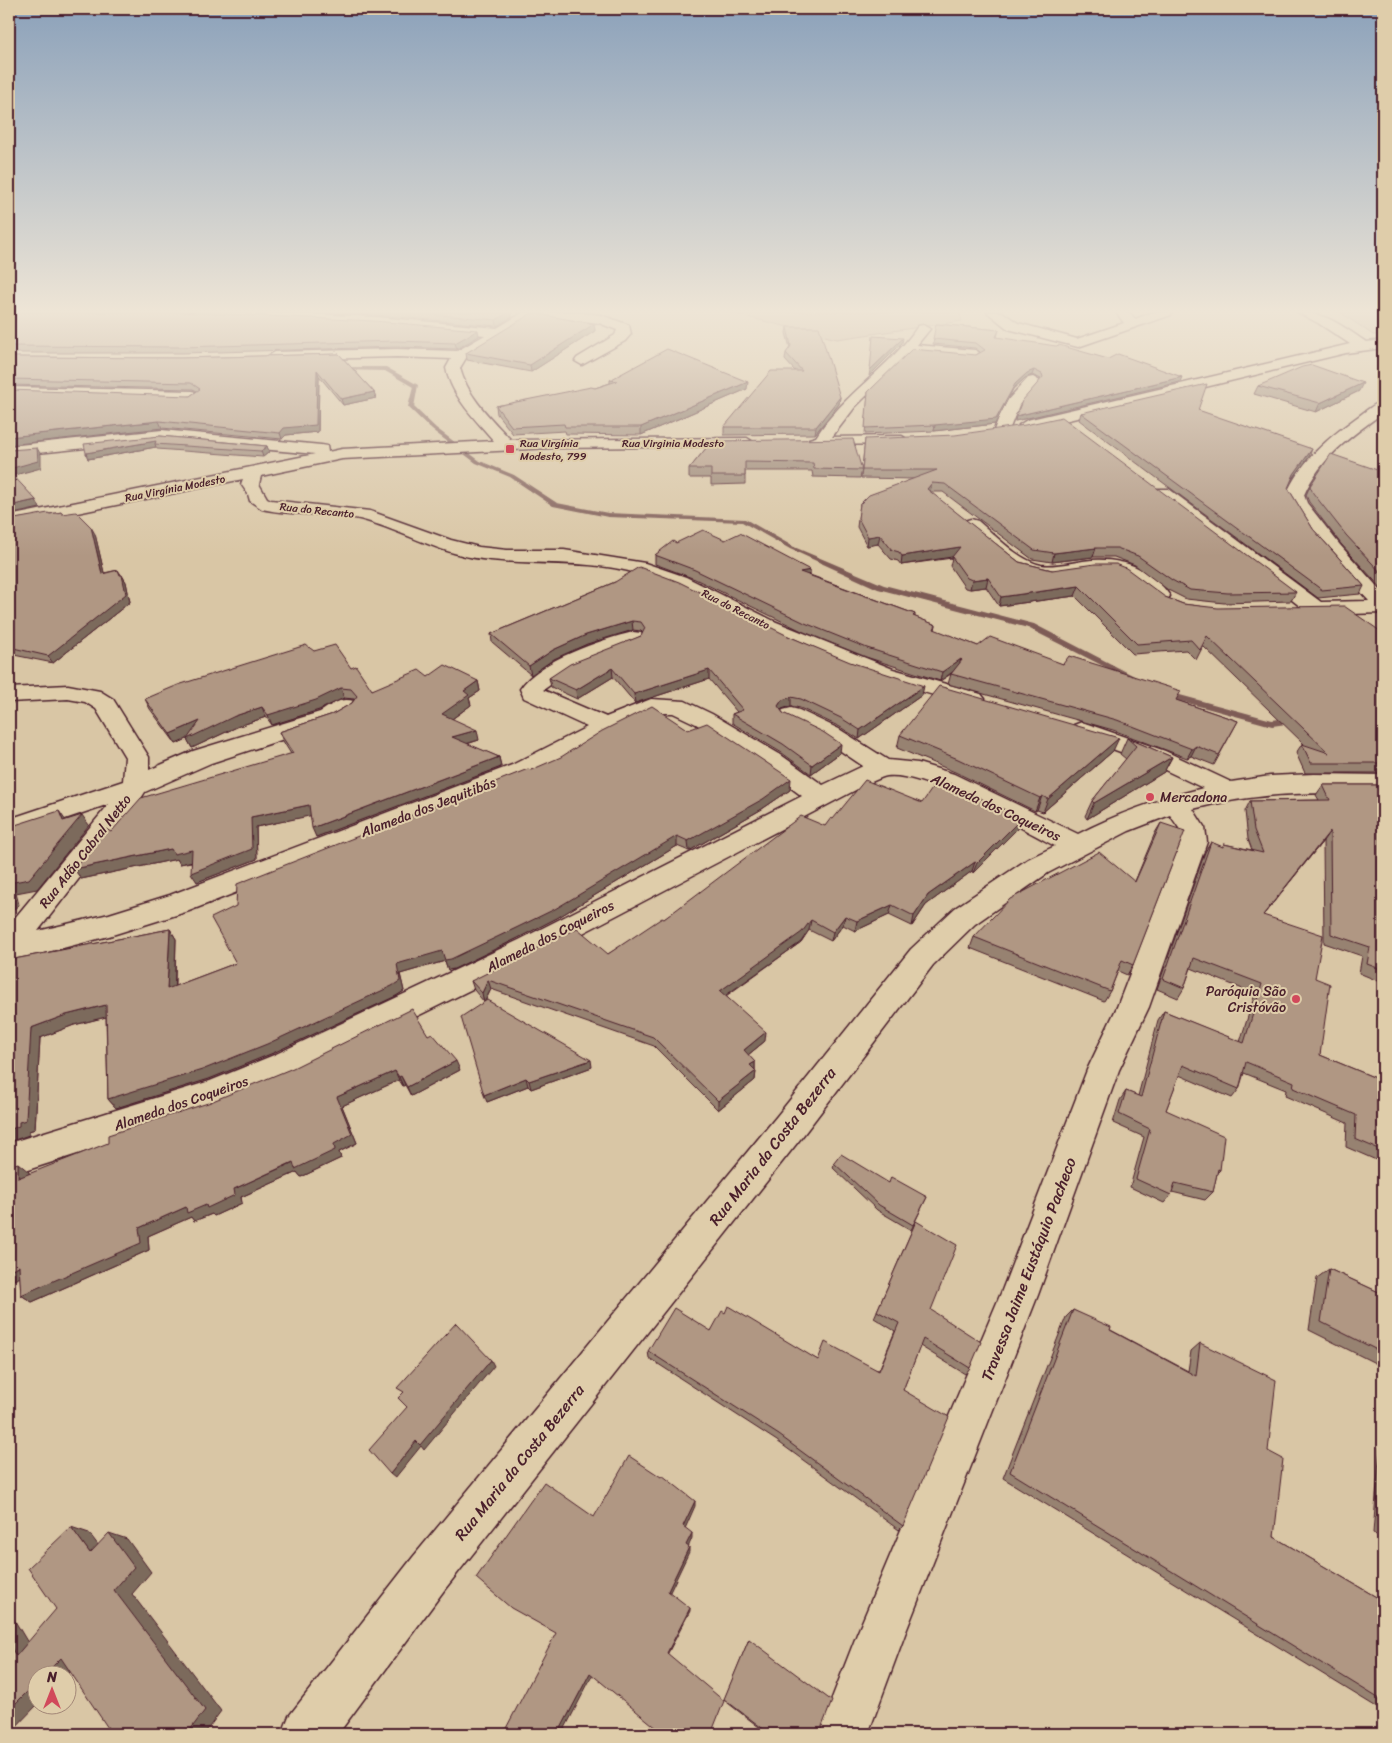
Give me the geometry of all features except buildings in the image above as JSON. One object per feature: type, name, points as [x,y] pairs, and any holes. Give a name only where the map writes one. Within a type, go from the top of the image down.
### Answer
[{"type":"street","points":[[127,393],[193,396]]},
{"type":"street","points":[[466,393],[507,446]]},
{"type":"street","points":[[821,442],[830,426],[861,393]]},
{"type":"street","points":[[1022,393],[1012,404],[996,431],[1162,393]]},
{"type":"street","points":[[1383,406],[1322,455],[1303,476],[1295,495],[1298,504],[1333,549],[1383,606]]},
{"type":"street","points":[[1062,417],[1078,430]]},
{"type":"street","points":[[9,451],[162,435],[281,445],[342,454]]},
{"type":"street","points":[[795,442],[919,440]]},
{"type":"street","name":"Rua Virginia Modesto","points":[[342,454],[576,442],[761,443]]},
{"type":"street","name":"Rua Virgínia Modesto","points":[[9,522],[342,454]]},
{"type":"street","name":"Rua do Recanto","points":[[253,473],[250,484],[262,503],[370,516],[444,544],[478,553],[507,556],[564,556],[638,568],[679,582],[766,625],[877,670],[994,706]]},
{"type":"street","points":[[1152,485],[1317,609]]},
{"type":"street","points":[[958,514],[1024,565],[1035,570],[1068,571],[1098,565],[1116,565],[1129,570],[1164,600],[1179,606]]},
{"type":"street","points":[[1282,609],[1383,606]]},
{"type":"street","points":[[608,727],[540,698],[532,693],[531,689],[534,683],[559,669],[633,638]]},
{"type":"street","name":"Rua Adão Cabral Netto","points":[[9,695],[68,692],[92,696],[105,704],[136,758],[135,786],[112,820],[9,946]]},
{"type":"street","points":[[9,829],[135,786],[202,757],[328,717],[346,706]]},
{"type":"street","name":"Alameda dos Jequitibás","points":[[9,950],[109,925],[179,903],[521,771],[652,706],[677,706],[704,718],[772,761],[821,797]]},
{"type":"street","points":[[791,714],[839,739],[883,768]]},
{"type":"street","points":[[1065,725],[1138,748],[1198,774],[1228,791]]},
{"type":"street","name":"Alameda dos Coqueiros","points":[[9,1158],[214,1094],[286,1065],[529,948],[860,777],[883,768],[900,768],[945,780],[1079,846]]},
{"type":"street","name":"Rua Maria da Costa Bezerra","points":[[307,1734],[429,1573],[777,1142],[922,957],[965,916],[1003,888],[1038,866],[1120,824],[1177,804],[1228,791],[1314,783],[1383,784]]},
{"type":"street","name":"Travessa Jaime Eustáquio Pacheco","points":[[842,1734],[1019,1295],[1103,1070],[1133,1007],[1165,924],[1194,842],[1192,828],[1177,804]]},
{"type":"waterway","points":[[414,393],[411,407],[434,429],[478,462],[512,476],[555,505],[608,515],[743,520],[792,548],[881,587],[1031,626],[1136,679]]},
{"type":"waterway","points":[[1165,694],[1272,723],[1294,720]]},
{"type":"place","name":"Rua Virgínia Modesto, 799","points":[[510,449]]},
{"type":"place","name":"Mercadona","points":[[1150,797]]},
{"type":"place","name":"Paróquia São Cristóvão","points":[[1296,999]]}]
